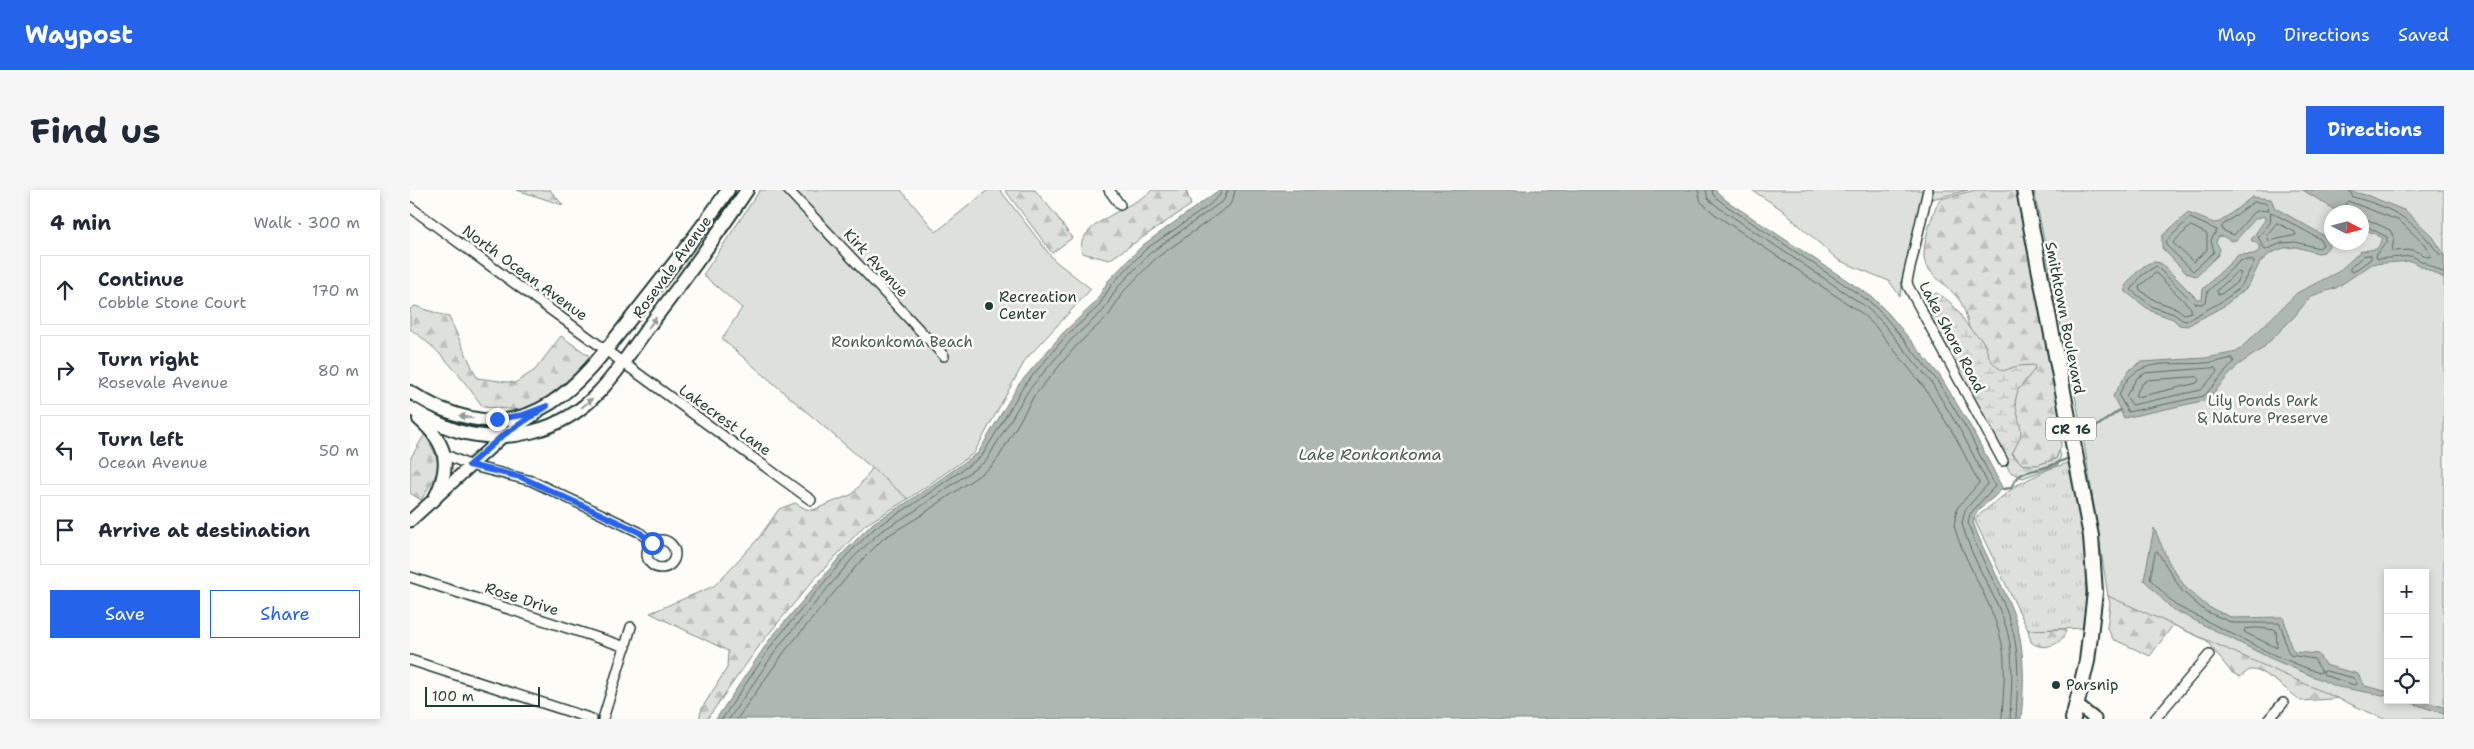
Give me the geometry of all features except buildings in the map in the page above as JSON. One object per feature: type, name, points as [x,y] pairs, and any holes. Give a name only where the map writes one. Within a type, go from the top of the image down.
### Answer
[{"type":"main road","name":"Rosevale Avenue","points":[[410,392],[446,411],[483,420],[523,415],[547,406],[578,382],[606,349],[670,269],[728,190]]},
{"type":"main road","name":"Rosevale Avenue","points":[[410,410],[456,431],[479,436],[502,436],[543,428],[575,412],[597,394],[622,362],[747,190]]},
{"type":"main road","name":"Smithtown Boulevard","points":[[2024,190],[2052,345],[2091,536],[2095,592],[2087,661],[2073,719]]},
{"type":"main road","points":[[410,410],[437,435],[444,454],[444,474],[434,500]]},
{"type":"street","name":"Kirk Avenue","points":[[788,190],[944,356]]},
{"type":"street","points":[[1109,190],[1120,205]]},
{"type":"street","name":"Lake Shore Road","points":[[1928,190],[1907,280],[1908,286],[2003,461]]},
{"type":"street","name":"North Ocean Avenue","points":[[410,207],[622,362]]},
{"type":"street","name":"Lakecrest Lane","points":[[622,362],[811,500]]},
{"type":"street","points":[[410,521],[502,436],[547,406]]},
{"type":"street","points":[[444,454],[469,465],[532,481],[639,532],[652,543]]},
{"type":"street","name":"Rose Drive","points":[[410,578],[626,647]]},
{"type":"street","points":[[603,719],[631,627]]},
{"type":"street","points":[[2155,719],[2209,655]]},
{"type":"street","points":[[410,660],[592,719]]},
{"type":"street","points":[[2269,719],[2282,703]]},
{"type":"street","points":[[2077,705],[2095,719]]},
{"type":"green space","points":[[517,190],[550,190],[563,205]]},
{"type":"green space","name":"Ronkonkoma Beach","points":[[760,190],[901,190],[936,232],[988,190],[1000,190],[1054,260],[1091,289],[1026,359],[974,453],[908,499],[722,339],[742,308],[703,275]]},
{"type":"green space","points":[[1005,190],[1035,190],[1072,238],[1052,253]]},
{"type":"green space","points":[[1152,190],[1186,190],[1191,205],[1109,260],[1082,253],[1082,243],[1087,233],[1108,217]]},
{"type":"green space","points":[[1752,190],[1968,190],[1920,202],[1900,296],[1889,281],[1838,260],[1781,209]]},
{"type":"green space","points":[[1976,190],[2017,190],[2061,418],[2061,447],[2056,459],[2037,465],[2023,465],[2016,458],[1990,420],[1977,391],[1968,321],[1960,301],[1934,275],[1924,258],[1929,228],[1940,199]]},
{"type":"green space","name":"Lily Ponds Park & Nature Preserve","points":[[2034,190],[2444,190],[2444,719],[2384,719],[2108,596],[2083,436]]},
{"type":"green space","points":[[1936,293],[1952,304],[1970,329],[1982,340],[1991,360],[2003,371],[2017,366],[2034,365],[2035,369],[2018,390],[2015,402],[2021,430],[2020,438],[2012,454],[2023,465],[2037,465],[2056,459],[2059,451],[2061,455],[2058,465],[2023,478],[2010,472],[1925,306],[1925,299]]},
{"type":"green space","points":[[415,306],[449,317],[477,378],[515,383],[535,370],[561,336],[591,357],[562,394],[520,410],[483,407],[441,355],[410,329],[410,309]]},
{"type":"green space","points":[[425,434],[435,454],[438,468],[433,481],[421,500],[410,493],[410,459]]},
{"type":"green space","points":[[2072,462],[2085,540],[2086,628],[2028,630],[1974,519],[2017,485],[2049,469]]},
{"type":"green space","points":[[874,466],[907,494],[908,499],[865,525],[810,584],[762,642],[707,719],[699,719],[702,708],[727,668],[728,651],[650,613],[714,586],[758,539],[779,509],[795,503],[806,509],[813,510],[853,494]]},
{"type":"green space","points":[[2111,579],[2345,698],[2301,701],[2277,682],[2256,670],[2250,670],[2240,677],[2231,672],[2206,640],[2173,625],[2150,656],[2113,639],[2107,628],[2110,603],[2108,596]]},
{"type":"green space","points":[[2066,629],[2064,635],[2057,643],[2047,646],[2036,645],[2031,642],[2028,630]]},
{"type":"water","name":"Lake Ronkonkoma","points":[[1219,190],[1715,190],[1727,201],[1872,297],[1889,314],[1940,376],[1972,429],[2002,487],[1978,511],[1973,522],[2014,614],[2018,628],[2023,673],[2021,719],[716,719],[770,639],[845,551],[873,523],[909,501],[978,453],[1019,384],[1063,333],[1095,303],[1108,281],[1143,245]]},
{"type":"water","points":[[2303,190],[2346,190],[2369,196],[2406,211],[2433,237],[2444,254],[2444,278],[2411,261],[2372,264],[2336,288],[2311,296],[2294,317],[2262,349],[2238,365],[2207,400],[2124,418],[2113,396],[2129,370],[2141,362],[2206,358],[2237,352],[2297,293],[2338,272],[2361,251],[2377,249],[2383,238],[2369,231],[2369,205],[2327,205]]},
{"type":"water","points":[[2252,197],[2271,199],[2275,208],[2323,235],[2324,250],[2326,250],[2318,253],[2296,247],[2284,248],[2271,253],[2260,262],[2249,285],[2243,291],[2224,306],[2187,326],[2179,325],[2173,319],[2151,311],[2126,292],[2125,286],[2137,272],[2146,265],[2157,262],[2162,264],[2197,299],[2202,299],[2203,289],[2238,255],[2254,254],[2259,251],[2259,245],[2251,240],[2265,220],[2264,216],[2255,219],[2236,240],[2232,241],[2222,236],[2218,237],[2216,242],[2220,249],[2218,255],[2196,276],[2186,273],[2162,248],[2162,236],[2188,213],[2214,223],[2220,222]]},
{"type":"water","points":[[2154,528],[2169,563],[2186,588],[2208,607],[2233,618],[2283,617],[2294,652],[2318,654],[2325,665],[2358,674],[2365,686],[2384,691],[2384,695],[2338,687],[2272,659],[2172,609],[2144,580]]},
{"type":"water","points":[[2429,703],[2444,707],[2444,714],[2415,704]]},
{"type":"waterway","points":[[2083,436],[2120,410]]},
{"type":"waterway","points":[[2003,489],[2011,488],[2017,478],[2024,473],[2067,459]]},
{"type":"place","name":"Recreation Center","points":[[989,306]]},
{"type":"place","name":"Parsnip","points":[[2056,685]]},
{"type":"route","points":[[497,419],[523,415],[547,406],[502,436],[469,465],[532,481],[639,532],[652,543]]}]
